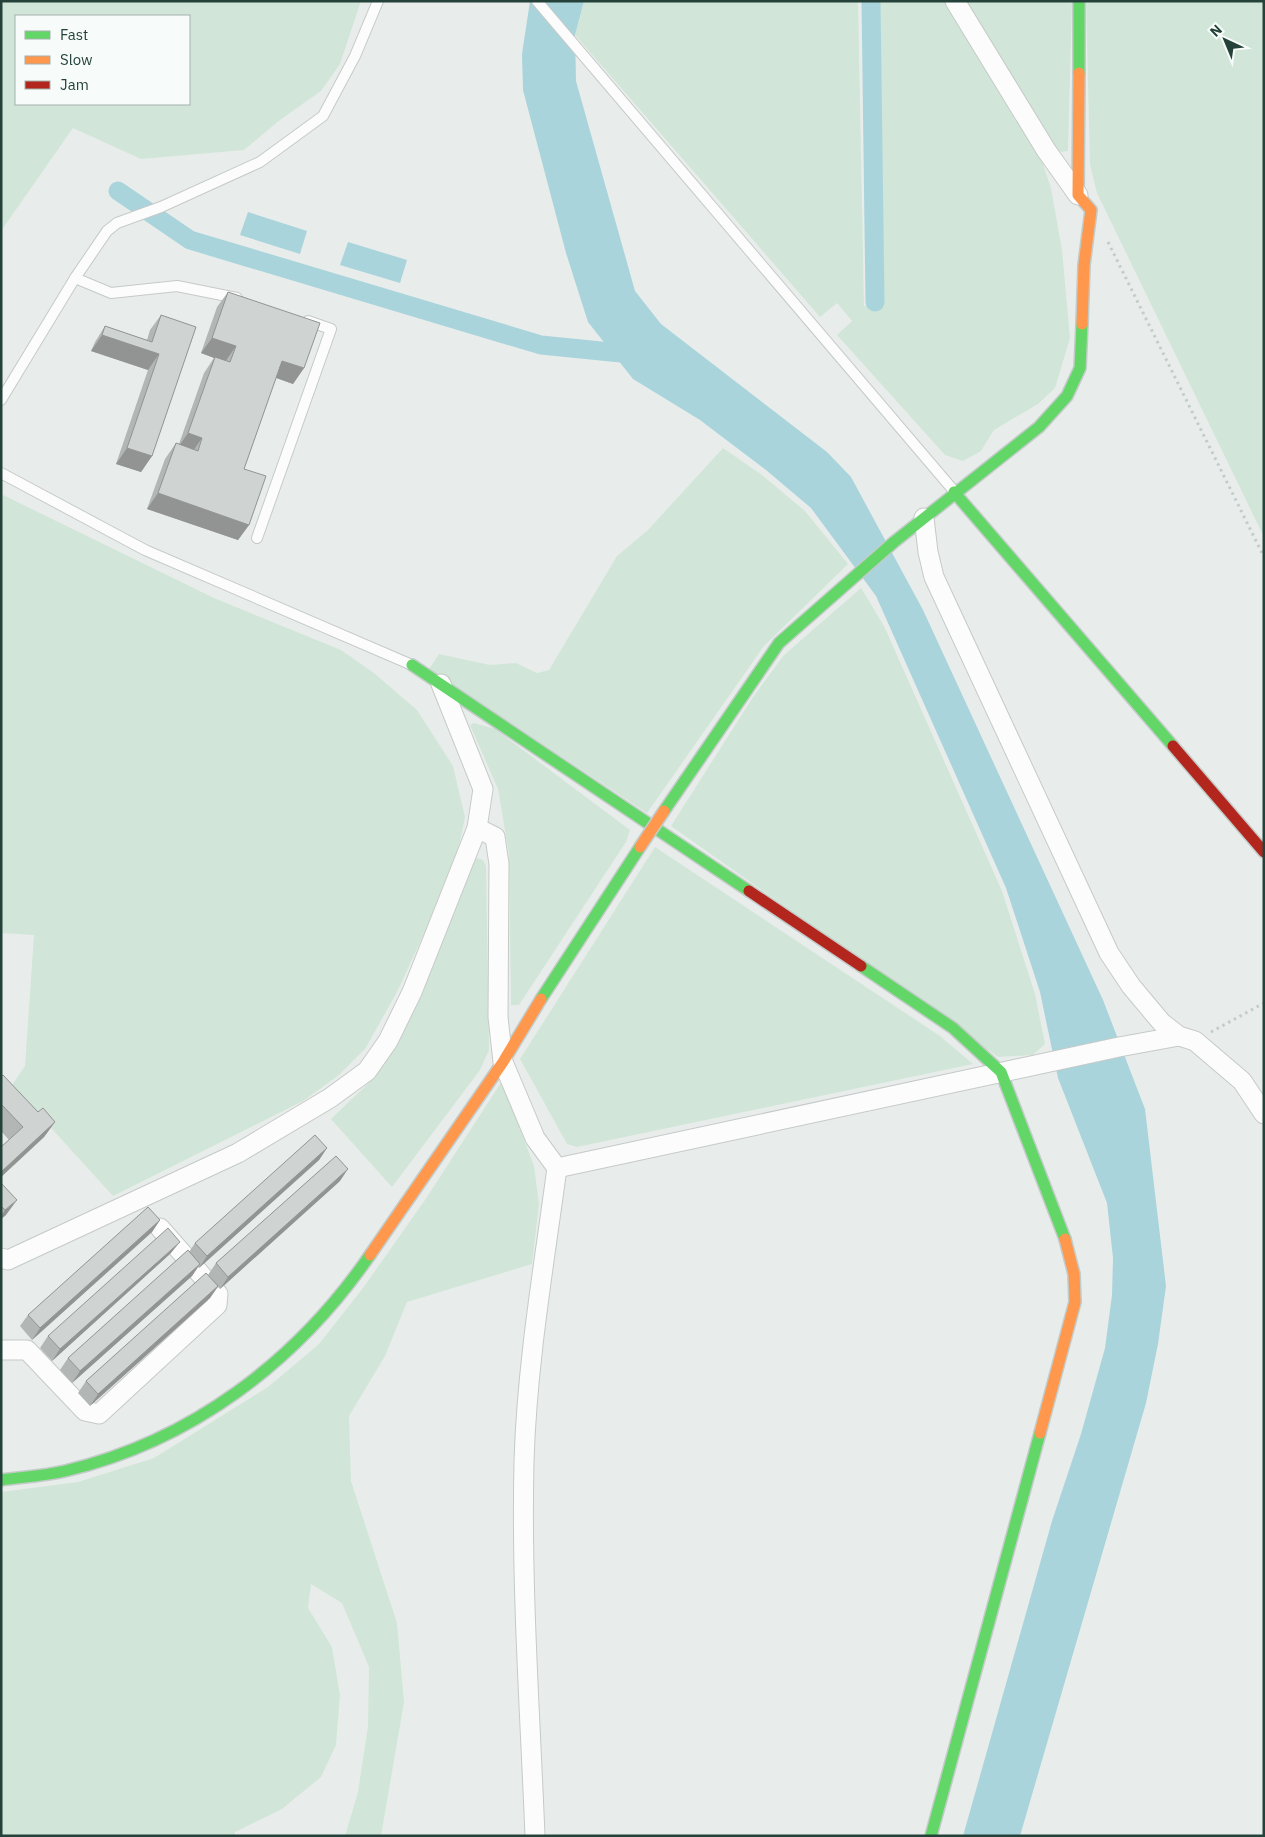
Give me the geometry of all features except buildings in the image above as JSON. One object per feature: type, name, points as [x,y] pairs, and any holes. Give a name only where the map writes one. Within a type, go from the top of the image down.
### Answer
[{"type":"street","points":[[1,1480],[70,1470],[121,1455],[162,1438],[246,1388],[290,1352],[318,1325],[346,1290],[503,1062],[523,1026],[640,847],[779,643],[854,576],[954,492],[1039,427],[1067,396],[1080,368],[1084,266],[1090,210],[1046,150],[955,1]]},
{"type":"street","points":[[1078,195],[1079,1]]},
{"type":"street","points":[[954,492],[1264,852]]},
{"type":"street","points":[[924,518],[928,552],[934,577],[1109,953],[1150,1008],[1242,1081],[1264,1114]]},
{"type":"street","points":[[412,665],[953,1028],[1001,1072],[1068,1246],[1074,1274],[1075,1302],[931,1836]]},
{"type":"street","points":[[1,1258],[8,1260],[238,1153],[330,1098],[367,1071],[388,1041],[412,992],[477,828],[483,789],[442,684]]},
{"type":"street","points":[[477,828],[495,838],[499,864],[498,1017],[503,1062],[535,1138],[557,1168],[534,1342],[524,1460],[525,1606],[536,1836]]},
{"type":"street","points":[[557,1168],[1119,1047],[1187,1038]]},
{"type":"street","points":[[1,1350],[27,1350],[85,1411],[99,1414],[217,1305],[218,1294],[160,1228]]},
{"type":"lane","points":[[1,400],[75,278],[107,231],[117,223],[161,207],[260,162],[324,116],[355,56],[378,1]]},
{"type":"lane","points":[[537,1],[954,492]]},
{"type":"lane","points":[[75,278],[111,293],[177,286],[251,302]]},
{"type":"lane","points":[[256,538],[331,329],[295,317]]},
{"type":"lane","points":[[1,473],[145,550],[412,665]]},
{"type":"path","points":[[1108,240],[1264,557]]},
{"type":"path","points":[[1187,1038],[1264,1003]]},
{"type":"green space","points":[[1,1],[361,1],[340,64],[321,91],[280,120],[244,150],[141,159],[73,128],[1,231]]},
{"type":"green space","points":[[584,1],[858,1],[864,306],[884,307],[880,1],[948,1],[1041,158],[1051,188],[1062,250],[1070,338],[1055,388],[1038,404],[994,430],[981,451],[963,461],[945,455],[837,335],[852,321],[837,303],[820,317],[575,35]]},
{"type":"green space","points":[[966,1],[1072,1],[1068,151],[1061,152],[1052,143]]},
{"type":"green space","points":[[1086,1],[1264,1],[1264,537],[1097,193],[1090,165]]},
{"type":"green space","points":[[723,448],[762,475],[805,511],[848,564],[764,646],[647,813],[429,669],[439,654],[490,665],[516,663],[537,673],[549,670],[617,556],[648,530]]},
{"type":"green space","points":[[1,494],[214,598],[341,650],[374,673],[417,710],[453,766],[465,817],[459,846],[427,927],[397,992],[365,1049],[339,1075],[303,1101],[113,1196],[12,1085],[25,1066],[34,935],[1,933]]},
{"type":"green space","points":[[861,588],[884,626],[1002,891],[1035,994],[1045,1044],[1033,1055],[998,1057],[671,826],[753,697],[784,655]]},
{"type":"green space","points":[[474,723],[495,729],[630,830],[626,842],[519,1005],[511,1005],[509,854],[498,789],[470,725]]},
{"type":"green space","points":[[655,847],[940,1036],[973,1064],[577,1147],[567,1144],[520,1059]]},
{"type":"green space","points":[[477,858],[483,860],[486,866],[489,1050],[480,1070],[392,1187],[331,1119],[376,1076],[392,1051],[468,870]]},
{"type":"green space","points":[[502,1081],[534,1166],[539,1204],[532,1264],[407,1302],[385,1356],[349,1416],[351,1481],[397,1623],[404,1702],[381,1836],[345,1836],[358,1792],[368,1726],[369,1667],[342,1603],[311,1584],[308,1608],[332,1647],[340,1695],[336,1745],[321,1777],[282,1809],[235,1832],[235,1836],[1,1836],[1,1492],[78,1482],[154,1458],[268,1387],[319,1344],[363,1288],[425,1200]]},
{"type":"water","points":[[530,1],[584,1],[575,35],[576,81],[635,291],[661,324],[827,452],[851,477],[923,610],[1103,1000],[1145,1109],[1166,1286],[1158,1344],[1146,1403],[1020,1836],[963,1836],[1052,1521],[1081,1434],[1105,1348],[1112,1295],[1113,1258],[1107,1203],[1058,1078],[1040,992],[1006,888],[876,596],[811,508],[766,470],[700,420],[633,379],[588,322],[566,253],[523,90],[522,54]]},
{"type":"water","points":[[248,212],[307,231],[300,254],[240,235]]},
{"type":"water","points":[[348,242],[407,260],[400,283],[340,265]]},
{"type":"waterway","points":[[871,1],[875,302]]},
{"type":"waterway","points":[[118,191],[190,240],[541,345],[631,354]]},
{"type":"traffic: fast","points":[[1079,1],[1079,73]]},
{"type":"traffic: fast","points":[[664,811],[779,643],[894,542],[1039,427],[1067,396],[1080,368],[1082,324]]},
{"type":"traffic: fast","points":[[954,492],[1173,746]]},
{"type":"traffic: fast","points":[[412,665],[749,891]]},
{"type":"traffic: fast","points":[[541,999],[640,847]]},
{"type":"traffic: fast","points":[[861,966],[953,1028],[1001,1072],[1065,1239]]},
{"type":"traffic: fast","points":[[1,1480],[57,1473],[112,1457],[156,1440],[198,1417],[238,1391],[275,1362],[309,1329],[341,1293],[370,1255]]},
{"type":"traffic: fast","points":[[931,1836],[1040,1433]]},
{"type":"traffic: slow","points":[[1079,73],[1078,195],[1091,210],[1084,265],[1082,324]]},
{"type":"traffic: slow","points":[[640,847],[664,811]]},
{"type":"traffic: slow","points":[[370,1255],[503,1062],[541,999]]},
{"type":"traffic: slow","points":[[1040,1433],[1075,1302],[1074,1274],[1065,1239]]},
{"type":"traffic: jam","points":[[1173,746],[1264,852]]},
{"type":"traffic: jam","points":[[749,891],[861,966]]}]
